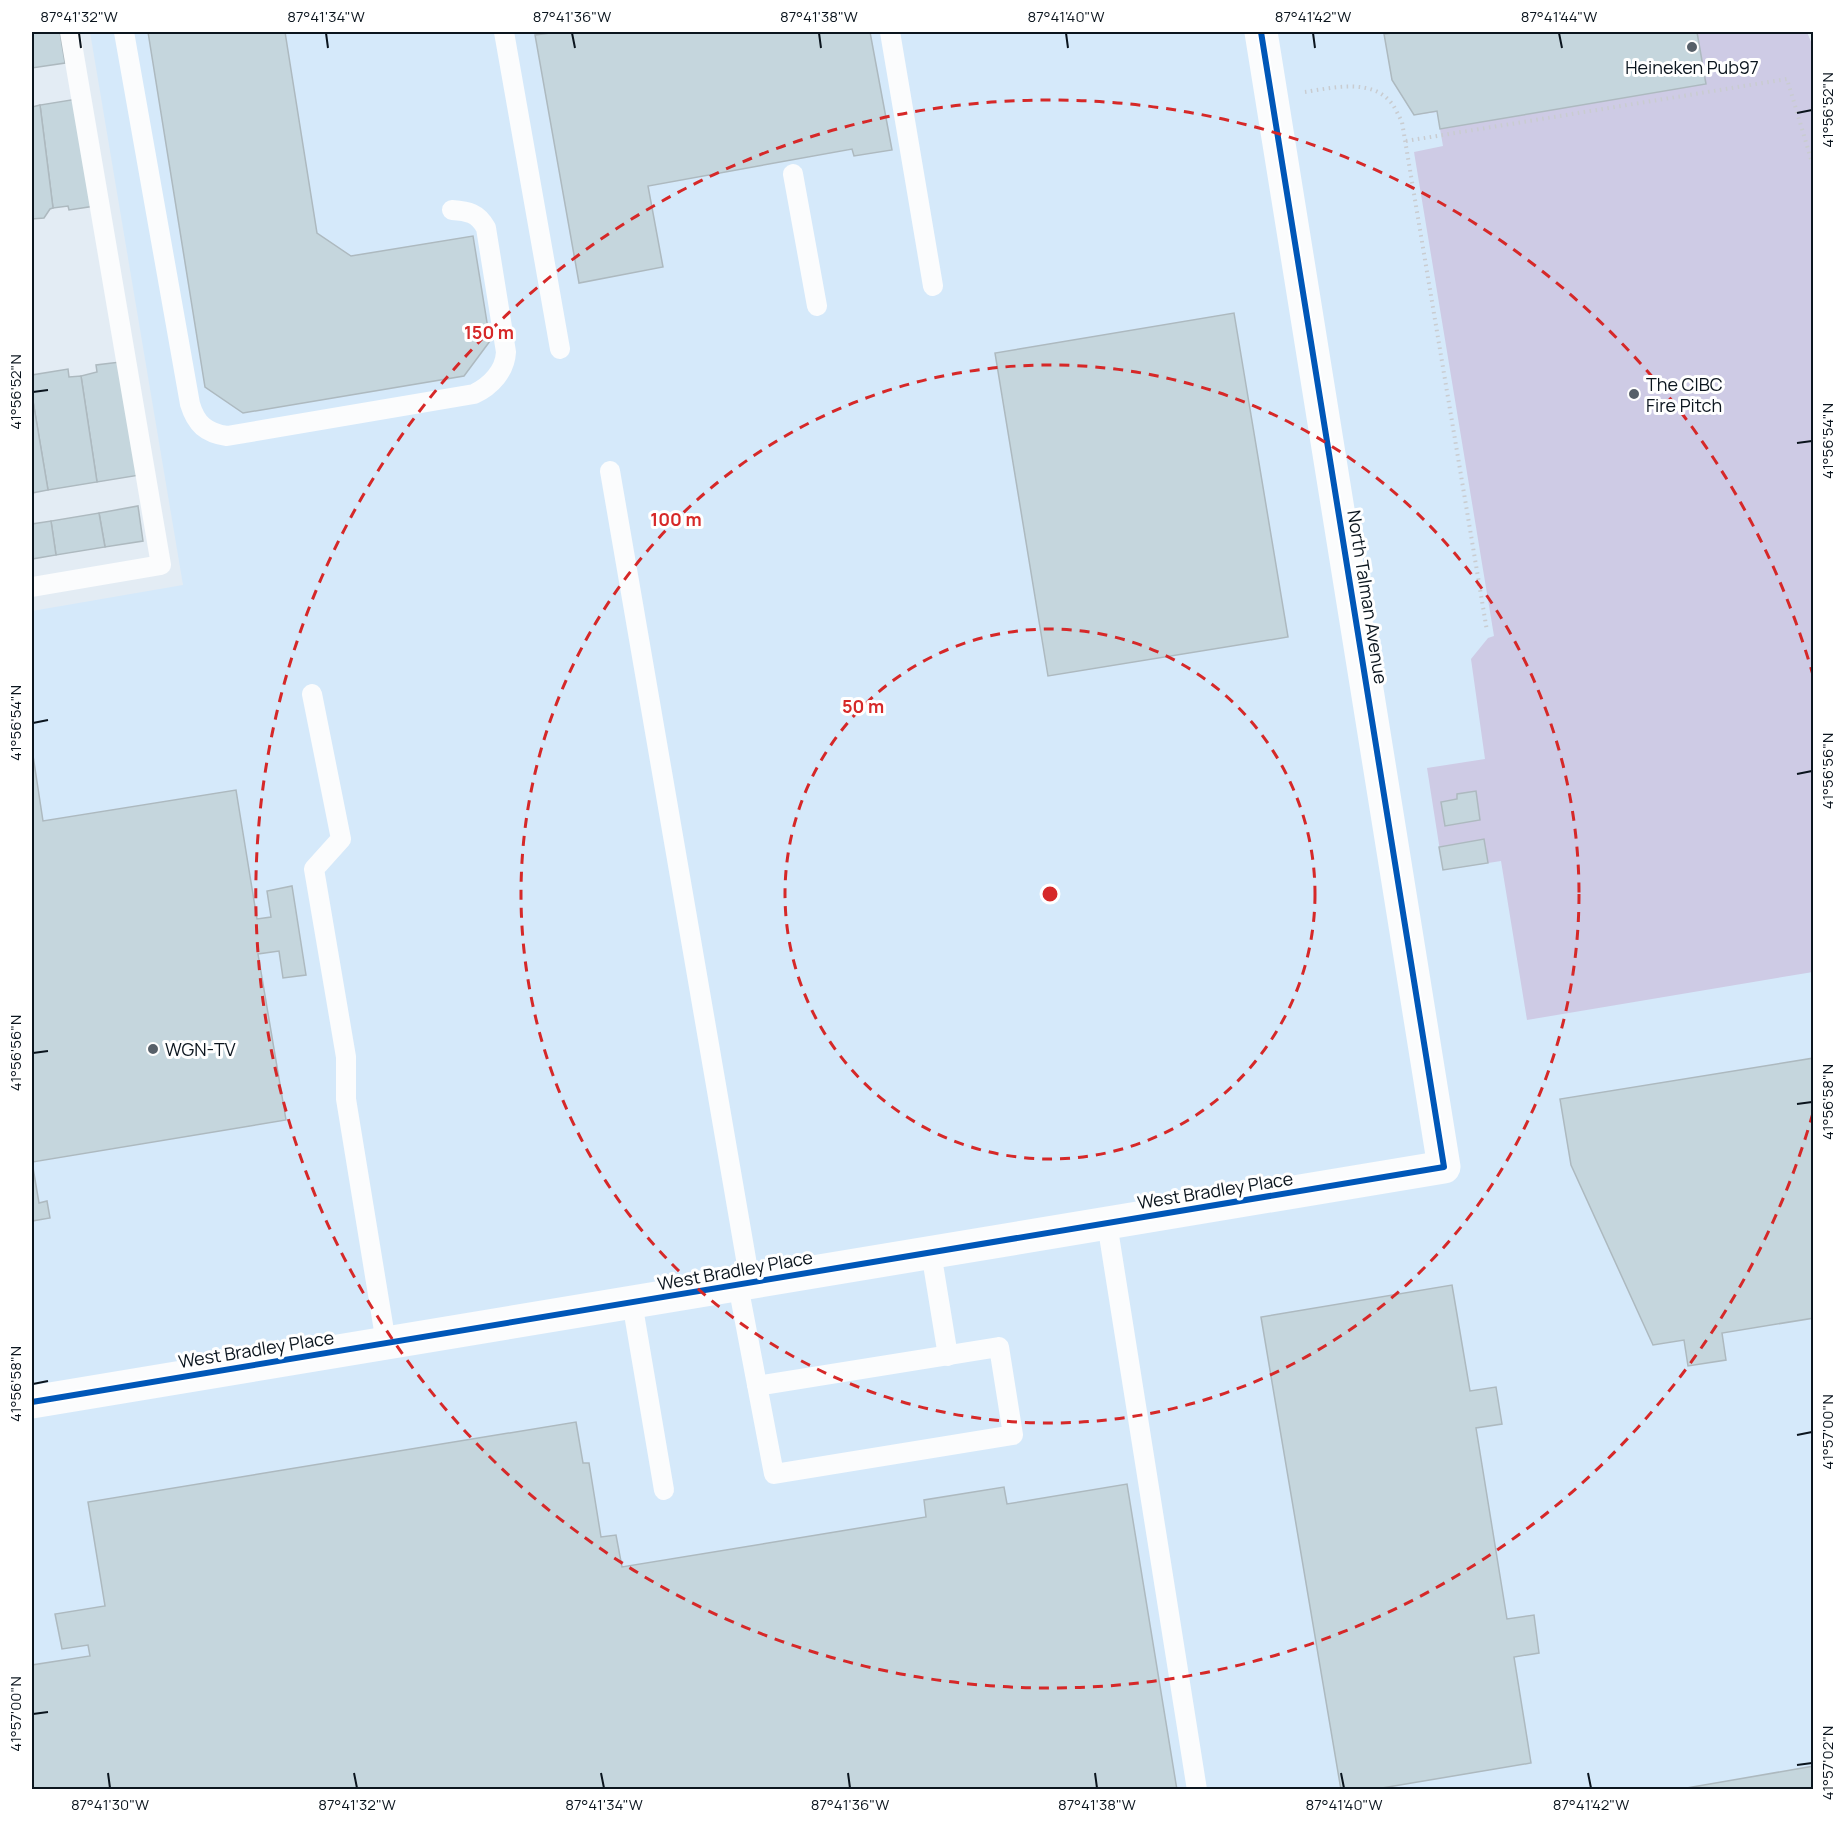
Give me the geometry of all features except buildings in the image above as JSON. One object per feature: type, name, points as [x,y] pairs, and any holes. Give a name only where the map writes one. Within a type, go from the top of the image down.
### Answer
[{"type":"street","name":"North Talman Avenue","points":[[1261,32],[1444,1167]]},
{"type":"street","name":"West Bradley Place","points":[[32,1402],[1444,1167]]},
{"type":"lane","points":[[32,587],[161,565],[70,32]]},
{"type":"lane","points":[[124,32],[190,404],[197,422],[213,434],[227,436],[474,394],[491,383],[506,362],[506,352],[486,228],[474,213],[452,210]]},
{"type":"lane","points":[[504,32],[560,348]]},
{"type":"lane","points":[[890,32],[933,286]]},
{"type":"lane","points":[[793,174],[817,306]]},
{"type":"lane","points":[[610,471],[744,1283],[757,1386],[774,1474],[1013,1434],[999,1347],[757,1386]]},
{"type":"lane","points":[[312,694],[341,839],[314,869],[346,1057],[346,1099],[386,1343]]},
{"type":"lane","points":[[1107,1223],[1197,1790]]},
{"type":"lane","points":[[931,1252],[948,1356]]},
{"type":"lane","points":[[632,1302],[664,1490]]},
{"type":"path","points":[[1406,141],[1787,79],[1814,169]]},
{"type":"path","points":[[1303,92],[1350,86],[1368,89],[1384,96],[1393,105],[1402,122],[1487,631]]},
{"type":"shaded area","points":[[90,32],[1806,32],[1814,49],[1813,1789],[32,1790],[32,611],[183,585]]},
{"type":"shaded area","name":"The CIBC Fire Pitch","points":[[1401,32],[1807,32],[1814,49],[1813,972],[1527,1020],[1501,861],[1443,870],[1427,768],[1485,759],[1471,659],[1488,638],[1494,636],[1414,152],[1443,146],[1437,112],[1414,115],[1392,80],[1384,34]]},
{"type":"cycle path","points":[[32,1402],[1444,1167],[1261,32]]},
{"type":"place","name":"Heineken Pub97","points":[[1692,47]]},
{"type":"place","name":"The CIBC Fire Pitch","points":[[1634,394]]},
{"type":"place","name":"WGN-TV","points":[[153,1049]]}]
